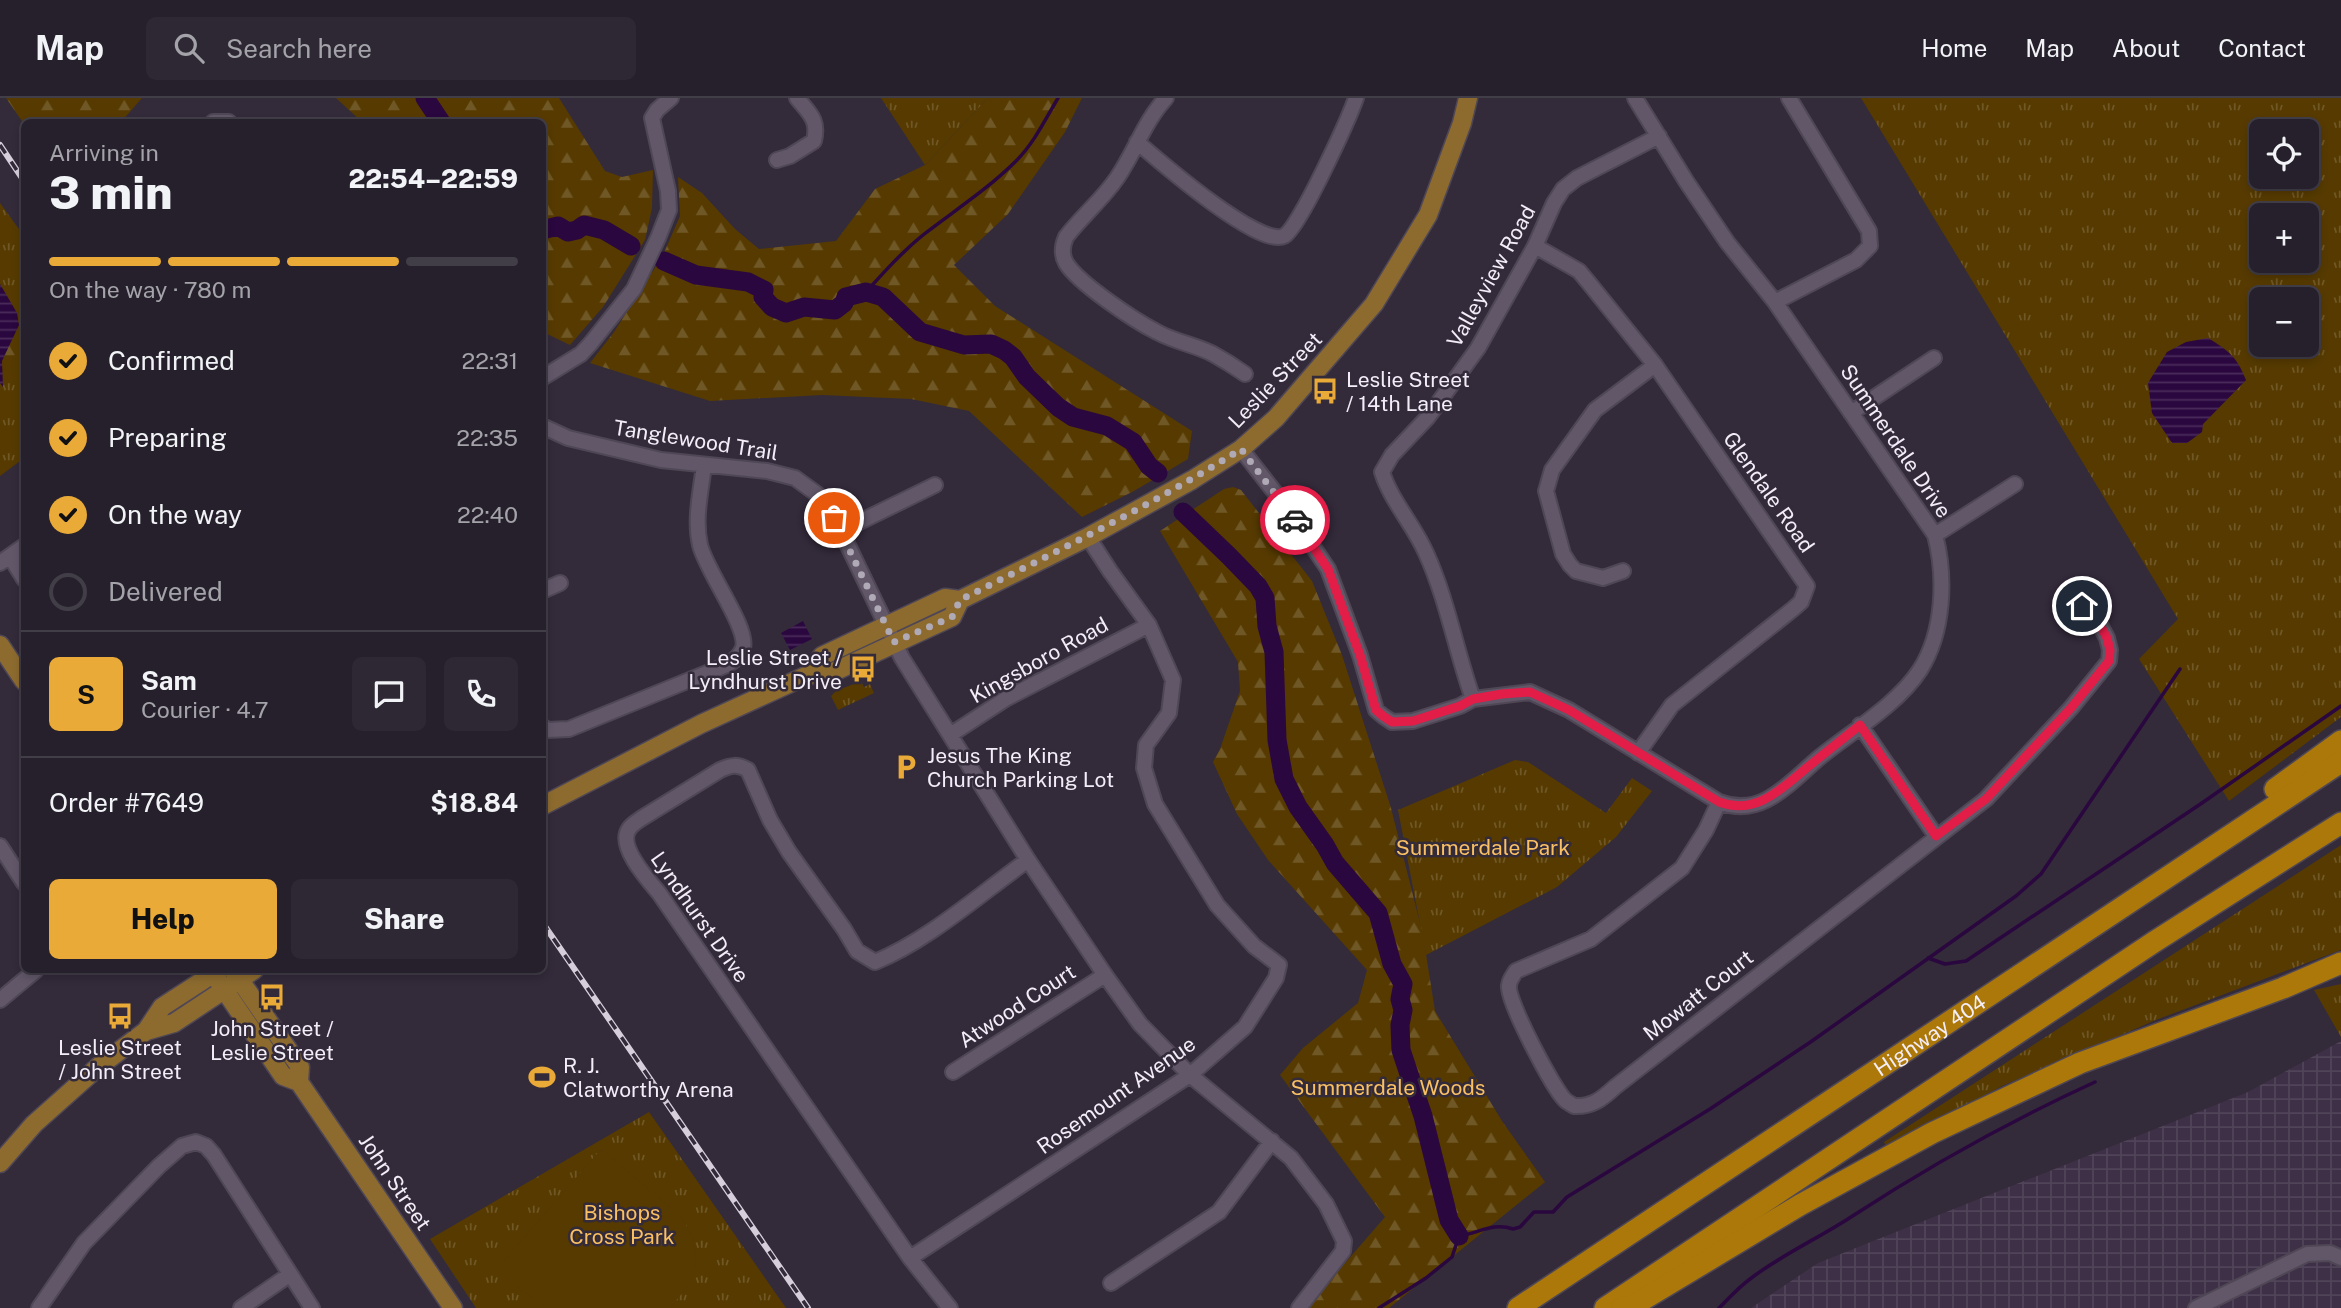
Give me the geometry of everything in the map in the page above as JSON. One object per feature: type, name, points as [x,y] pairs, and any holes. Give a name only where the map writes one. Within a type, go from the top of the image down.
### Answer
[{"type":"highway","points":[[2218,845],[2232,818],[2341,741]]},
{"type":"highway","name":"Highway 404","points":[[1518,1308],[2341,762]]},
{"type":"highway","points":[[1605,1308],[2154,943],[2341,823]]},
{"type":"highway","points":[[1622,1308],[1634,1305],[1800,1205],[1945,1127],[2080,1063],[2283,988],[2341,963]]},
{"type":"highway","points":[[2283,988],[2341,974]]},
{"type":"main road","name":"Leslie Street","points":[[808,676],[822,656],[945,598],[960,600],[1088,537],[1192,480],[1241,449],[1276,418],[1374,304],[1428,215],[1462,123],[1468,98]]},
{"type":"main road","name":"Leslie Street","points":[[546,804],[701,724],[808,676],[829,674],[952,617],[960,600]]},
{"type":"main road","points":[[0,645],[21,676]]},
{"type":"main road","points":[[0,1163],[34,1124],[98,1067],[146,1031],[162,1007],[211,973]]},
{"type":"main road","points":[[146,1031],[174,1023],[238,977]]},
{"type":"main road","name":"John Street","points":[[238,977],[284,1076],[299,1082],[453,1308]]},
{"type":"street","points":[[546,376],[581,354],[591,343],[634,289],[658,238],[669,210],[668,191],[652,118],[671,98]]},
{"type":"street","points":[[777,159],[790,156],[814,141],[817,129],[814,119],[797,98]]},
{"type":"street","points":[[1166,98],[1144,126],[1107,193],[1066,237],[1062,246],[1064,257],[1081,278],[1128,314],[1158,333],[1210,352],[1245,374]]},
{"type":"street","points":[[1137,142],[1188,184],[1252,229],[1272,238],[1280,237],[1286,235],[1300,217],[1356,98]]},
{"type":"street","name":"Summerdale Drive","points":[[1241,449],[1287,508],[1328,569],[1360,655],[1376,710],[1392,722],[1401,723],[1431,716],[1473,699],[1530,692],[1569,710],[1719,802],[1732,807],[1764,801],[1779,792],[1892,702],[1920,670],[1934,639],[1941,587],[1941,556],[1935,535],[1775,302],[1727,242],[1635,98]]},
{"type":"street","points":[[1775,302],[1856,260],[1870,246],[1869,230],[1788,98]]},
{"type":"street","name":"Valleyview Road","points":[[1473,699],[1429,558],[1409,519],[1387,487],[1382,472],[1392,455],[1428,417],[1478,348],[1535,246],[1554,203],[1568,184],[1659,136]]},
{"type":"street","name":"Glendale Road","points":[[1535,246],[1579,271],[1655,365],[1807,586],[1801,602],[1672,705],[1638,753]]},
{"type":"street","points":[[1852,412],[1934,358]]},
{"type":"street","points":[[1623,571],[1602,578],[1576,571],[1570,565],[1563,554],[1546,491],[1552,470],[1595,410],[1655,365]]},
{"type":"street","name":"Tanglewood Trail","points":[[546,428],[568,438],[661,460],[768,471],[795,478],[817,494],[827,506],[894,642]]},
{"type":"street","points":[[546,729],[569,729],[737,659],[743,647],[741,628],[715,581],[699,544],[698,515],[705,465]]},
{"type":"street","points":[[1935,535],[2015,484]]},
{"type":"street","points":[[841,531],[935,485]]},
{"type":"street","name":"Rosemount Avenue","points":[[911,1258],[1191,1075],[1245,1027],[1276,978],[1279,965],[1254,946],[1217,905],[1155,804],[1144,768],[1146,745],[1169,713],[1173,680],[1149,625],[1088,537]]},
{"type":"street","points":[[21,548],[5,560],[21,576]]},
{"type":"street","points":[[546,588],[560,583]]},
{"type":"street","name":"Mowatt Court","points":[[1719,802],[1706,830],[1682,868],[1591,939],[1516,971],[1512,977],[1509,992],[1526,1032],[1556,1087],[1564,1099],[1574,1106],[1594,1104],[1604,1098],[1986,799],[2078,699],[2109,661],[2107,638],[2098,621],[2082,606]]},
{"type":"street","name":"Kingsboro Road","points":[[950,735],[1007,698],[1149,625]]},
{"type":"street","points":[[894,642],[1028,860],[1140,1024],[1191,1075],[1291,1158],[1318,1190],[1343,1241],[1343,1251],[1299,1308]]},
{"type":"street","points":[[1860,725],[1936,836]]},
{"type":"street","name":"Lyndhurst Drive","points":[[950,1308],[911,1258],[659,893],[636,864],[626,835],[632,825],[710,776],[730,765],[740,765],[748,770],[770,820],[789,852],[845,929],[857,951],[875,962],[938,925],[1028,860]]},
{"type":"street","points":[[0,846],[21,878]]},
{"type":"street","points":[[0,1000],[32,973]]},
{"type":"street","name":"Atwood Court","points":[[953,1072],[1105,975]]},
{"type":"street","points":[[1111,1283],[1219,1212],[1272,1141]]},
{"type":"street","points":[[39,1308],[84,1243],[159,1166],[182,1146],[195,1142],[206,1146],[214,1155],[312,1308]]},
{"type":"street","points":[[2196,1308],[2307,1254],[2330,1253],[2341,1258]]},
{"type":"street","points":[[241,1308],[289,1275]]},
{"type":"shaded area","points":[[0,284],[17,313],[19,325],[2,361],[3,387],[0,383]]},
{"type":"shaded area","points":[[2208,338],[2232,355],[2246,380],[2203,424],[2202,432],[2187,443],[2172,443],[2152,413],[2148,383],[2167,352],[2186,342]]},
{"type":"shaded area","points":[[803,621],[812,639],[790,650],[781,633]]},
{"type":"shaded area","points":[[2341,1041],[2341,1308],[1751,1308],[1818,1263],[2248,1092]]},
{"type":"green space","points":[[6,98],[142,98],[124,119],[21,120]]},
{"type":"green space","points":[[336,98],[559,98],[605,171],[622,177],[653,170],[652,208],[645,240],[603,307],[570,345],[546,333],[546,119],[359,119]]},
{"type":"green space","points":[[881,98],[988,98],[925,165]]},
{"type":"green space","points":[[988,98],[1082,98],[1065,132],[1008,214],[954,265],[995,306],[1192,431],[1188,459],[1134,491],[1082,517],[969,411],[911,399],[822,395],[710,401],[590,363],[614,332],[663,255],[680,216],[678,177],[702,193],[735,229],[759,249],[836,241],[875,189],[925,165]]},
{"type":"green space","points":[[1861,98],[2341,98],[2341,717],[2229,801],[2139,659],[2178,619]],"holes":[[[2167,352],[2246,380],[2203,424]]]},
{"type":"green space","points":[[0,203],[21,232],[21,460],[0,476]]},
{"type":"green space","points":[[7,312],[21,326],[21,370],[17,374],[0,379]]},
{"type":"green space","name":"Summerdale Woods","points":[[1233,487],[1241,490],[1312,581],[1342,655],[1391,808],[1423,935],[1435,1011],[1502,1121],[1545,1182],[1389,1308],[1306,1308],[1385,1217],[1280,1075],[1303,1048],[1358,1003],[1367,970],[1268,860],[1237,814],[1213,762],[1240,691],[1238,662],[1160,531],[1224,489]]},
{"type":"green space","points":[[861,681],[864,687],[870,684],[874,693],[838,710],[831,696],[836,691]]},
{"type":"green space","name":"Summerdale Park","points":[[1515,760],[1528,762],[1606,813],[1632,778],[1652,791],[1616,837],[1557,887],[1426,955],[1398,810]]},
{"type":"green space","points":[[2341,845],[2341,950],[2156,1020],[2002,1086],[1887,1148],[1884,1142]]},
{"type":"green space","points":[[2341,984],[2341,1037],[2314,990]]},
{"type":"green space","name":"Bishops Cross Park","points":[[649,1112],[786,1308],[476,1308],[430,1239]]},
{"type":"green space","points":[[601,1149],[682,1217],[694,1242],[696,1261],[689,1285],[670,1308],[546,1308],[503,1276],[503,1262]]},
{"type":"waterway","points":[[425,98],[439,119]]},
{"type":"waterway","points":[[866,292],[915,242],[1016,161],[1034,139],[1058,98]]},
{"type":"waterway","points":[[546,229],[558,226],[568,232],[584,225],[604,230],[631,246]]},
{"type":"waterway","points":[[664,261],[696,275],[748,282],[764,290],[763,297],[772,307],[786,313],[804,307],[835,310],[844,303],[846,297],[866,292],[883,297],[920,332],[964,345],[991,344],[1004,350],[1058,407],[1073,417],[1107,426],[1133,442],[1149,466],[1158,473]]},
{"type":"waterway","points":[[1183,512],[1258,586],[1265,598],[1267,626],[1274,652],[1277,740],[1284,779],[1298,807],[1335,863],[1378,913],[1392,964],[1403,984],[1400,999],[1403,1010],[1400,1025],[1401,1050],[1423,1116],[1449,1220],[1459,1236]]},
{"type":"waterway","points":[[1379,1308],[1426,1278],[1452,1257],[1459,1236],[1492,1227],[1513,1229],[1520,1227],[1534,1212],[1553,1212],[1567,1197],[1710,1109],[1812,1041],[2016,896],[2041,874],[2180,669]]},
{"type":"waterway","points":[[1928,958],[1945,964],[1966,961],[2341,706]]},
{"type":"waterway","points":[[1719,1308],[1762,1270],[1910,1180],[2001,1128],[2095,1082]]},
{"type":"railway","points":[[0,145],[21,176]]},
{"type":"railway","points":[[546,928],[808,1308]]},
{"type":"way so far","points":[[834,518],[894,642],[952,617],[960,600],[1088,537],[1192,480],[1241,449],[1295,520]]},
{"type":"place","name":"Leslie Street / 14th Lane","points":[[1325,391]]},
{"type":"place","name":"Leslie Street / Lyndhurst Drive","points":[[863,669]]},
{"type":"place","name":"Jesus The King Church Parking Lot","points":[[906,767]]},
{"type":"place","name":"John Street / Leslie Street","points":[[272,997]]},
{"type":"place","name":"Leslie Street / John Street","points":[[120,1016]]},
{"type":"place","name":"R. J. Clatworthy Arena","points":[[542,1077]]},
{"type":"route","points":[[1295,520],[1328,569],[1360,655],[1376,710],[1392,722],[1401,723],[1431,716],[1473,699],[1530,692],[1569,710],[1719,802],[1732,807],[1764,801],[1779,792],[1860,725],[1936,836],[1986,799],[2071,708],[2109,661],[2107,638],[2098,621],[2082,606]]}]
